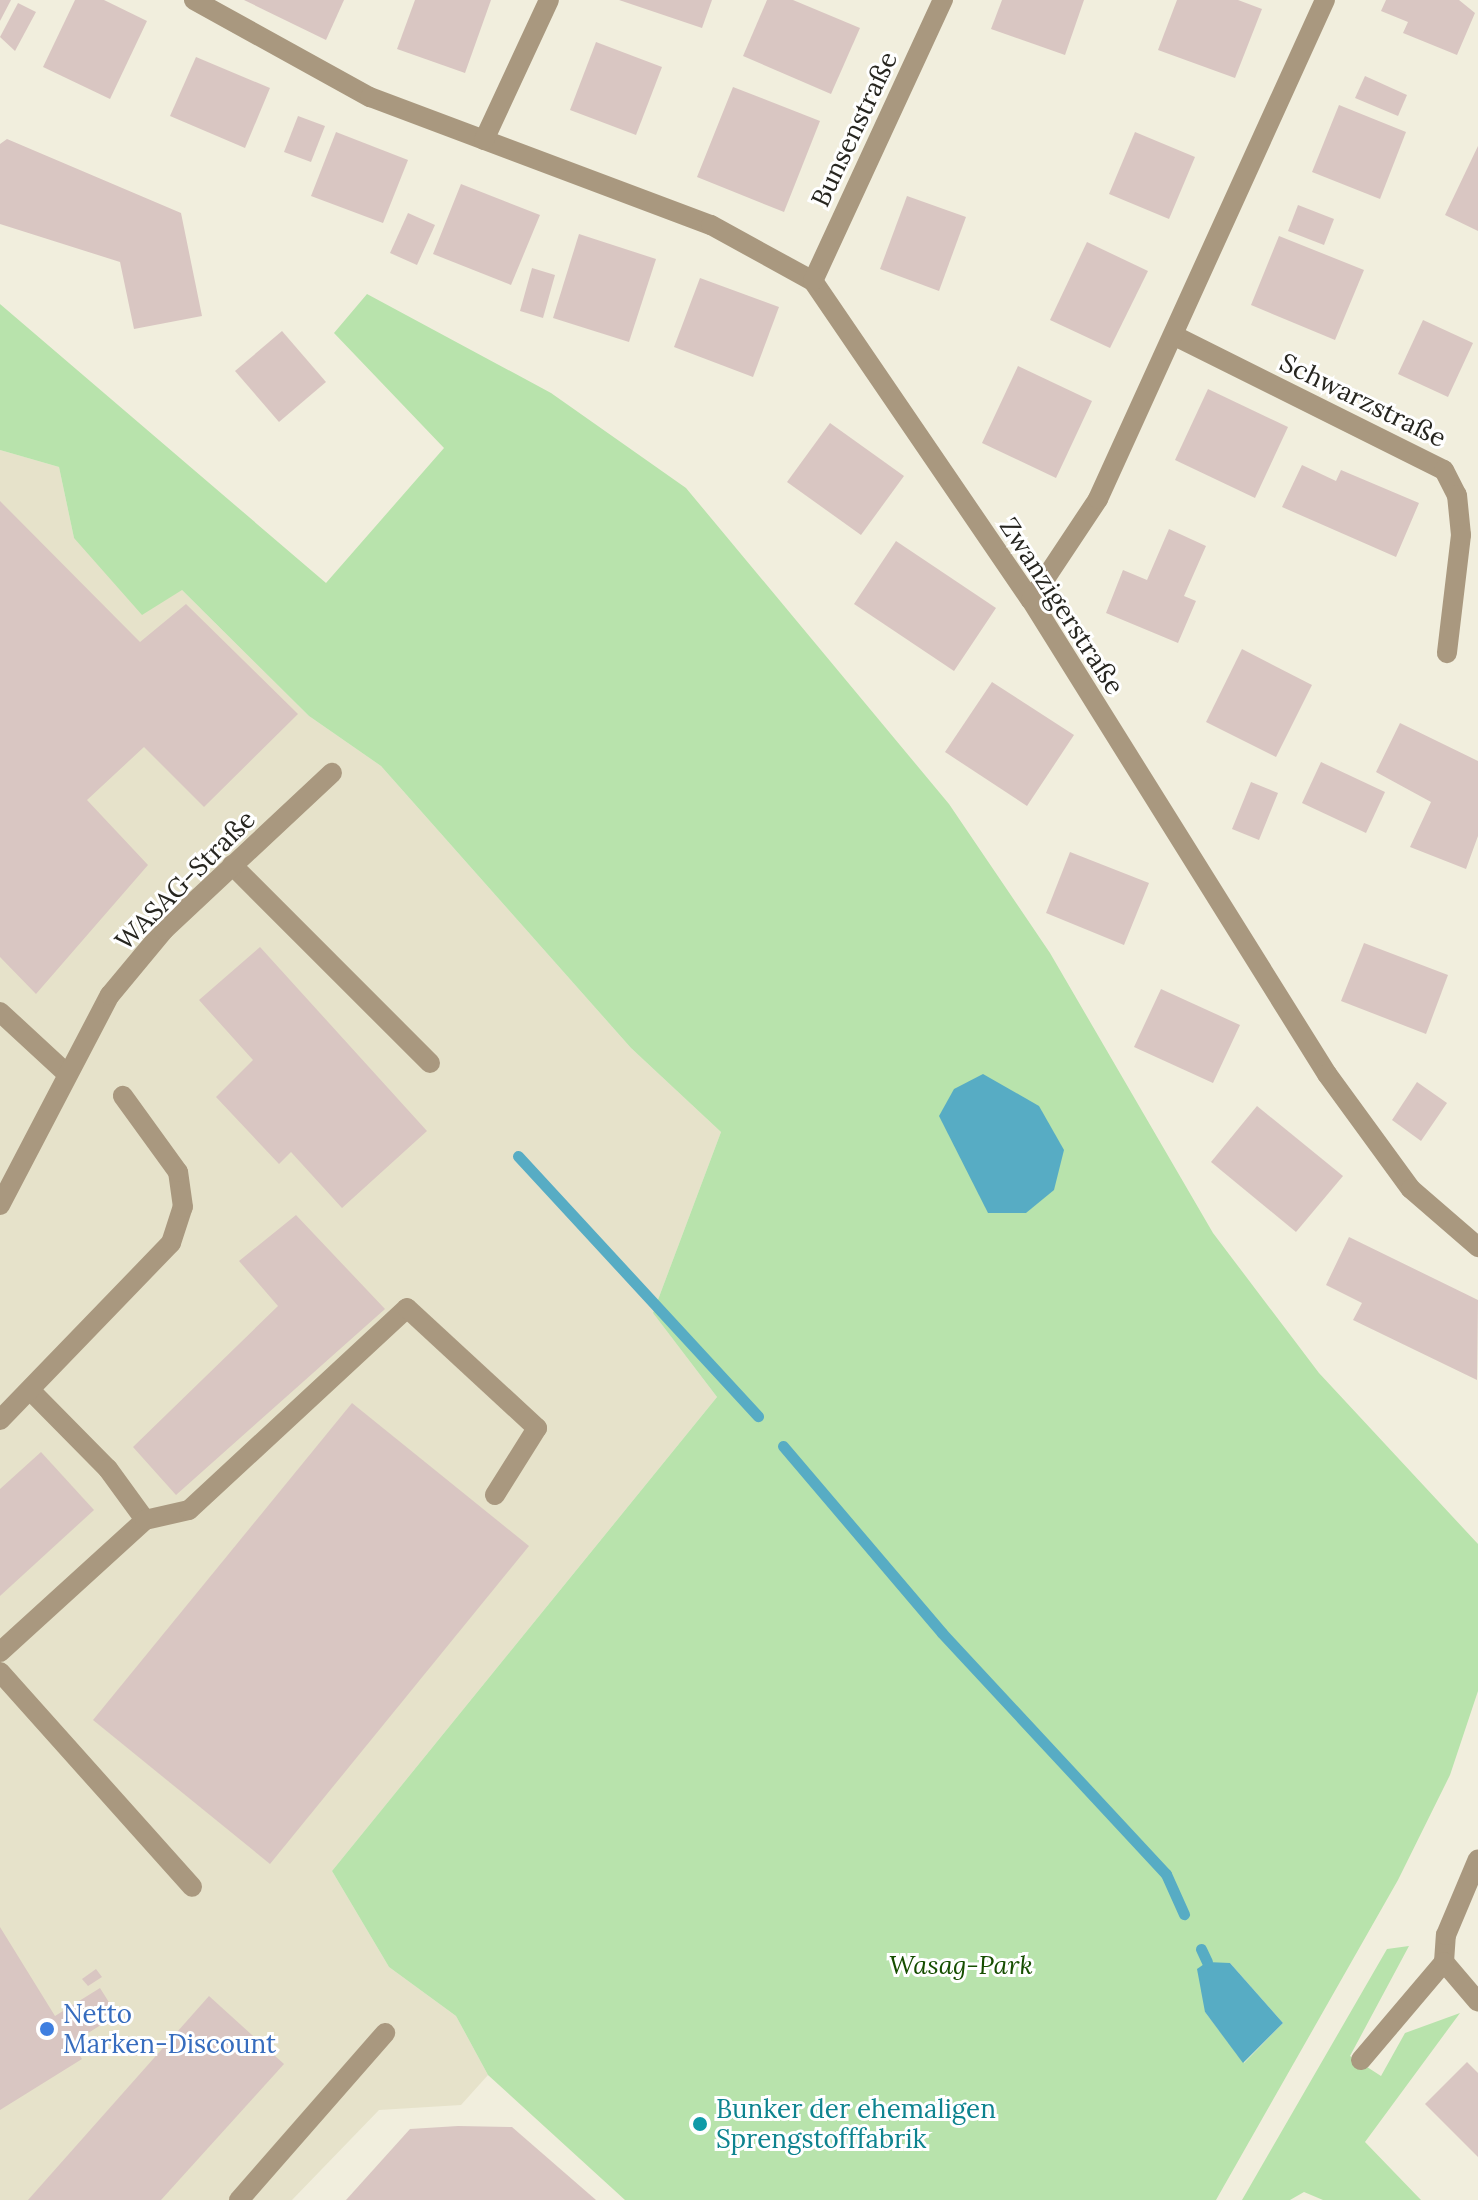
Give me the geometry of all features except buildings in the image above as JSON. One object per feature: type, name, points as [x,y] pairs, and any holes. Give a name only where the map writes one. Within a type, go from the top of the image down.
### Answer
[{"type":"street","name":"Zwanzigerstraße","points":[[194,0],[370,97],[711,225],[813,281],[1031,600],[1327,1074],[1411,1189],[1478,1247]]},
{"type":"street","points":[[484,140],[549,0]]},
{"type":"street","name":"Bunsenstraße","points":[[813,281],[943,0]]},
{"type":"street","points":[[1031,600],[1098,499],[1177,337],[1325,0]]},
{"type":"street","name":"Schwarzstraße","points":[[1177,337],[1444,470],[1457,495],[1461,535],[1447,653]]},
{"type":"street","name":"WASAG-Straße","points":[[0,1205],[64,1071],[110,995],[232,865],[332,773]]},
{"type":"street","points":[[232,865],[430,1063]]},
{"type":"street","points":[[0,1012],[64,1071]]},
{"type":"street","points":[[0,1420],[171,1243],[183,1207],[178,1172],[123,1096]]},
{"type":"street","points":[[0,1652],[145,1520],[189,1510],[407,1308],[537,1428],[495,1495]]},
{"type":"street","points":[[30,1390],[108,1469],[145,1520]]},
{"type":"street","points":[[0,1672],[192,1887]]},
{"type":"street","points":[[1361,2060],[1444,1962],[1446,1935],[1478,1859]]},
{"type":"street","points":[[1444,1962],[1478,2002]]},
{"type":"street","points":[[239,2200],[385,2033]]},
{"type":"shaded area","points":[[0,450],[59,467],[74,538],[182,590],[309,716],[381,766],[631,1048],[721,1132],[653,1313],[717,1397],[332,1871],[389,1967],[456,2016],[488,2075],[461,2105],[379,2110],[292,2200],[0,2200]]},
{"type":"green space","name":"Wasag-Park","points":[[367,294],[551,393],[686,488],[949,804],[1050,953],[1213,1233],[1319,1373],[1478,1544],[1478,1691],[1450,1775],[1398,1880],[1216,2200],[625,2200],[488,2075],[456,2016],[389,1967],[332,1871],[717,1397],[653,1313],[721,1132],[631,1048],[381,766],[309,716],[182,590],[142,615],[74,538],[59,467],[0,450],[0,304],[326,583],[444,448],[334,333]],"holes":[[[1230,1963],[1283,2023],[1244,2063],[1205,2012]]]},
{"type":"green space","points":[[1409,1946],[1350,2056],[1381,2076],[1405,2033],[1460,2013],[1365,2142],[1421,2200],[1323,2200],[1304,2192],[1290,2200],[1242,2200],[1387,1949]]},
{"type":"water","points":[[983,1074],[1039,1106],[1064,1150],[1054,1190],[1026,1213],[988,1213],[939,1116],[954,1089]]},
{"type":"water","points":[[1207,1962],[1230,1963],[1283,2023],[1243,2063],[1205,2012],[1197,1969]]},
{"type":"waterway","points":[[518,1156],[758,1416]]},
{"type":"waterway","points":[[783,1446],[942,1633],[1166,1874],[1184,1914]]},
{"type":"waterway","points":[[1201,1949],[1207,1962]]},
{"type":"place","name":"Netto Marken-Discount","points":[[47,2029]]},
{"type":"place","name":"Bunker der ehemaligen Sprengstofffabrik","points":[[700,2124]]}]
